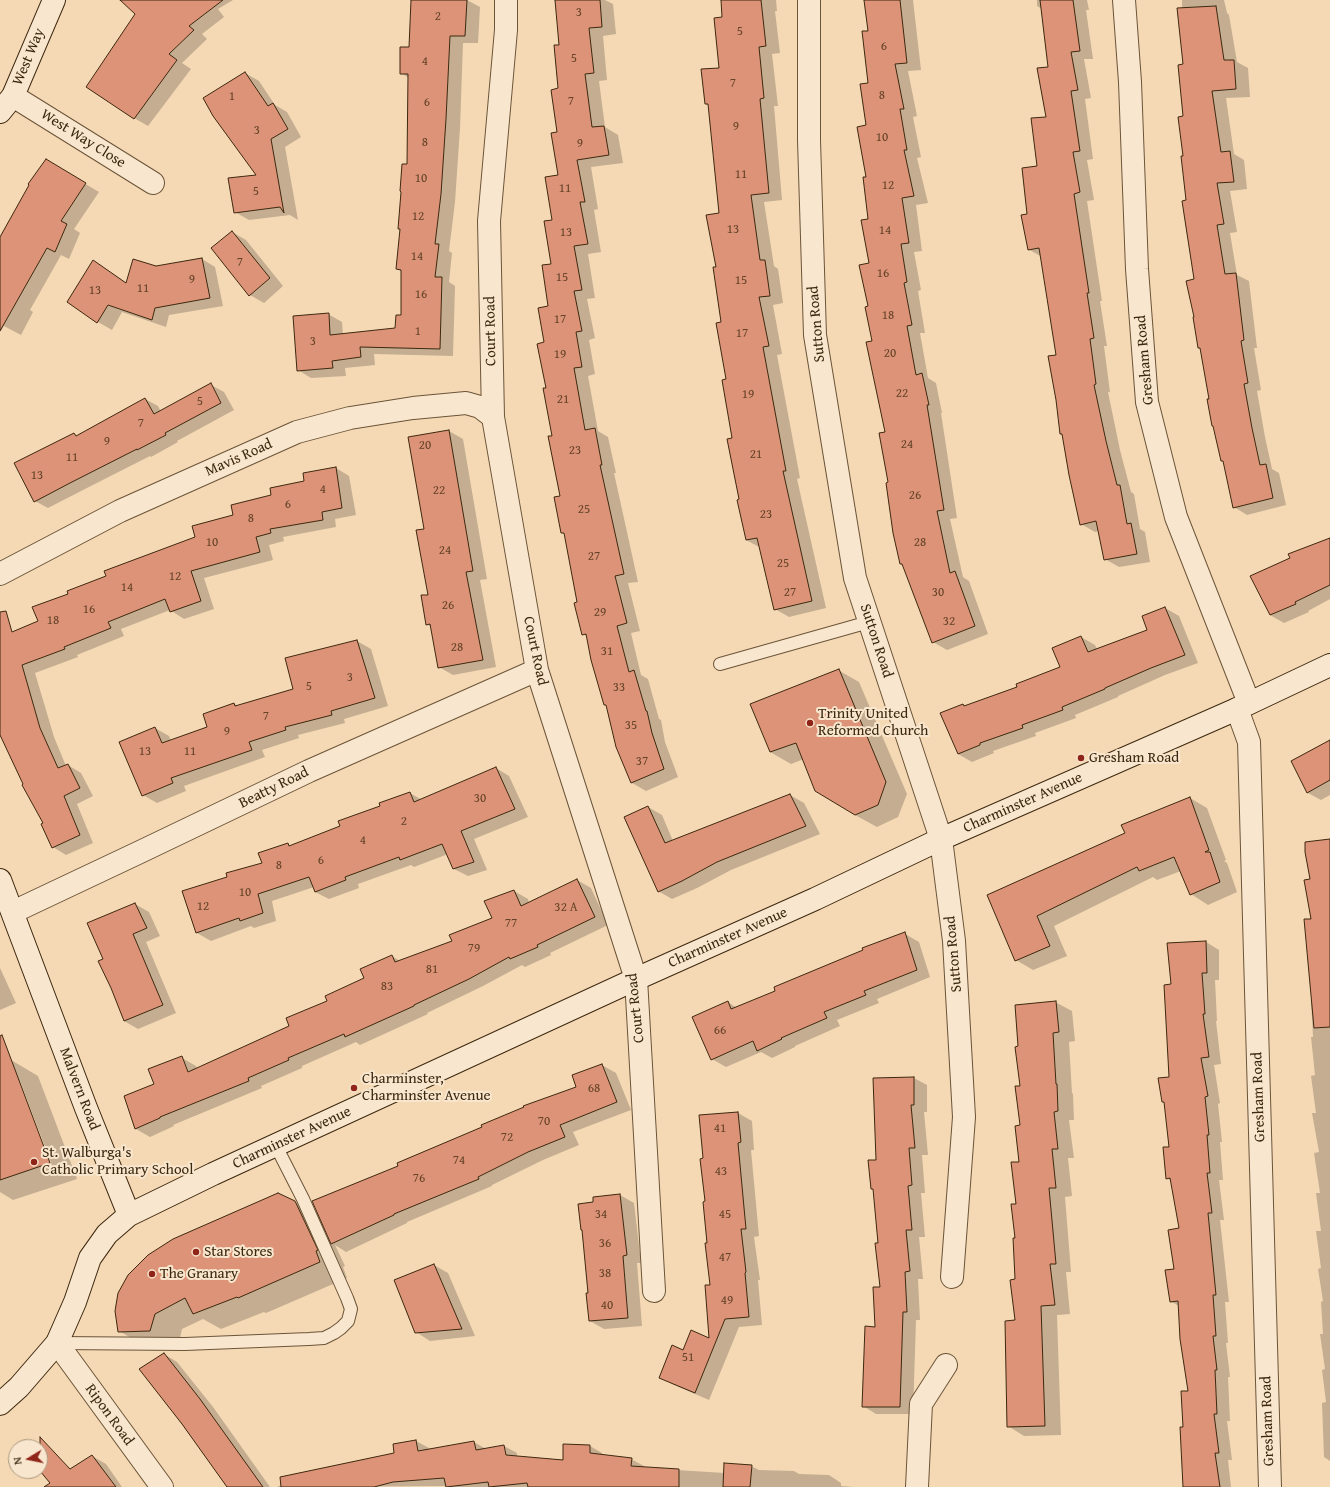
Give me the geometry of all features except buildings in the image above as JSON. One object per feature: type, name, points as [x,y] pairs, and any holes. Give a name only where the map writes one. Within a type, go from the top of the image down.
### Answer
[{"type":"street","name":"West Way","points":[[6,104],[54,0]]},
{"type":"street","name":"Court Road","points":[[506,0],[506,30],[489,221],[493,417],[537,670],[636,979],[654,1291]]},
{"type":"street","name":"Sutton Road","points":[[809,0],[809,140],[815,335],[855,578],[941,839],[954,941],[964,1117],[952,1277]]},
{"type":"street","name":"Gresham Road","points":[[1124,0],[1130,82],[1137,269],[1147,402],[1176,517],[1243,706],[1249,742],[1270,1487]]},
{"type":"street","name":"West Way Close","points":[[6,104],[153,183]]},
{"type":"street","name":"Mavis Road","points":[[0,574],[120,511],[297,432],[350,418],[412,408],[466,403],[480,407],[493,417]]},
{"type":"street","name":"Charminster Avenue","points":[[129,1215],[213,1174],[636,979],[814,899],[941,839],[1243,706],[1330,665]]},
{"type":"street","name":"Beatty Road","points":[[13,912],[309,771],[537,670]]},
{"type":"street","name":"Malvern Road","points":[[0,880],[86,1108],[129,1215]]},
{"type":"street","points":[[0,1404],[19,1387],[57,1343],[75,1302],[90,1258],[107,1234],[129,1215]]},
{"type":"street","name":"Ripon Road","points":[[57,1343],[162,1487]]},
{"type":"street","points":[[917,1487],[921,1404],[946,1365]]},
{"type":"lane","points":[[720,664],[869,622]]},
{"type":"lane","points":[[57,1343],[185,1344],[324,1338],[334,1333],[348,1321],[351,1309],[347,1298],[303,1199],[276,1146]]},
{"type":"place","name":"Trinity United Reformed Church","points":[[810,723]]},
{"type":"place","name":"Gresham Road","points":[[1081,758]]},
{"type":"place","name":"Charminster, Charminster Avenue","points":[[354,1088]]},
{"type":"place","name":"St. Walburga's Catholic Primary School","points":[[34,1162]]},
{"type":"place","name":"Star Stores","points":[[196,1252]]},
{"type":"place","name":"The Granary","points":[[152,1274]]}]
